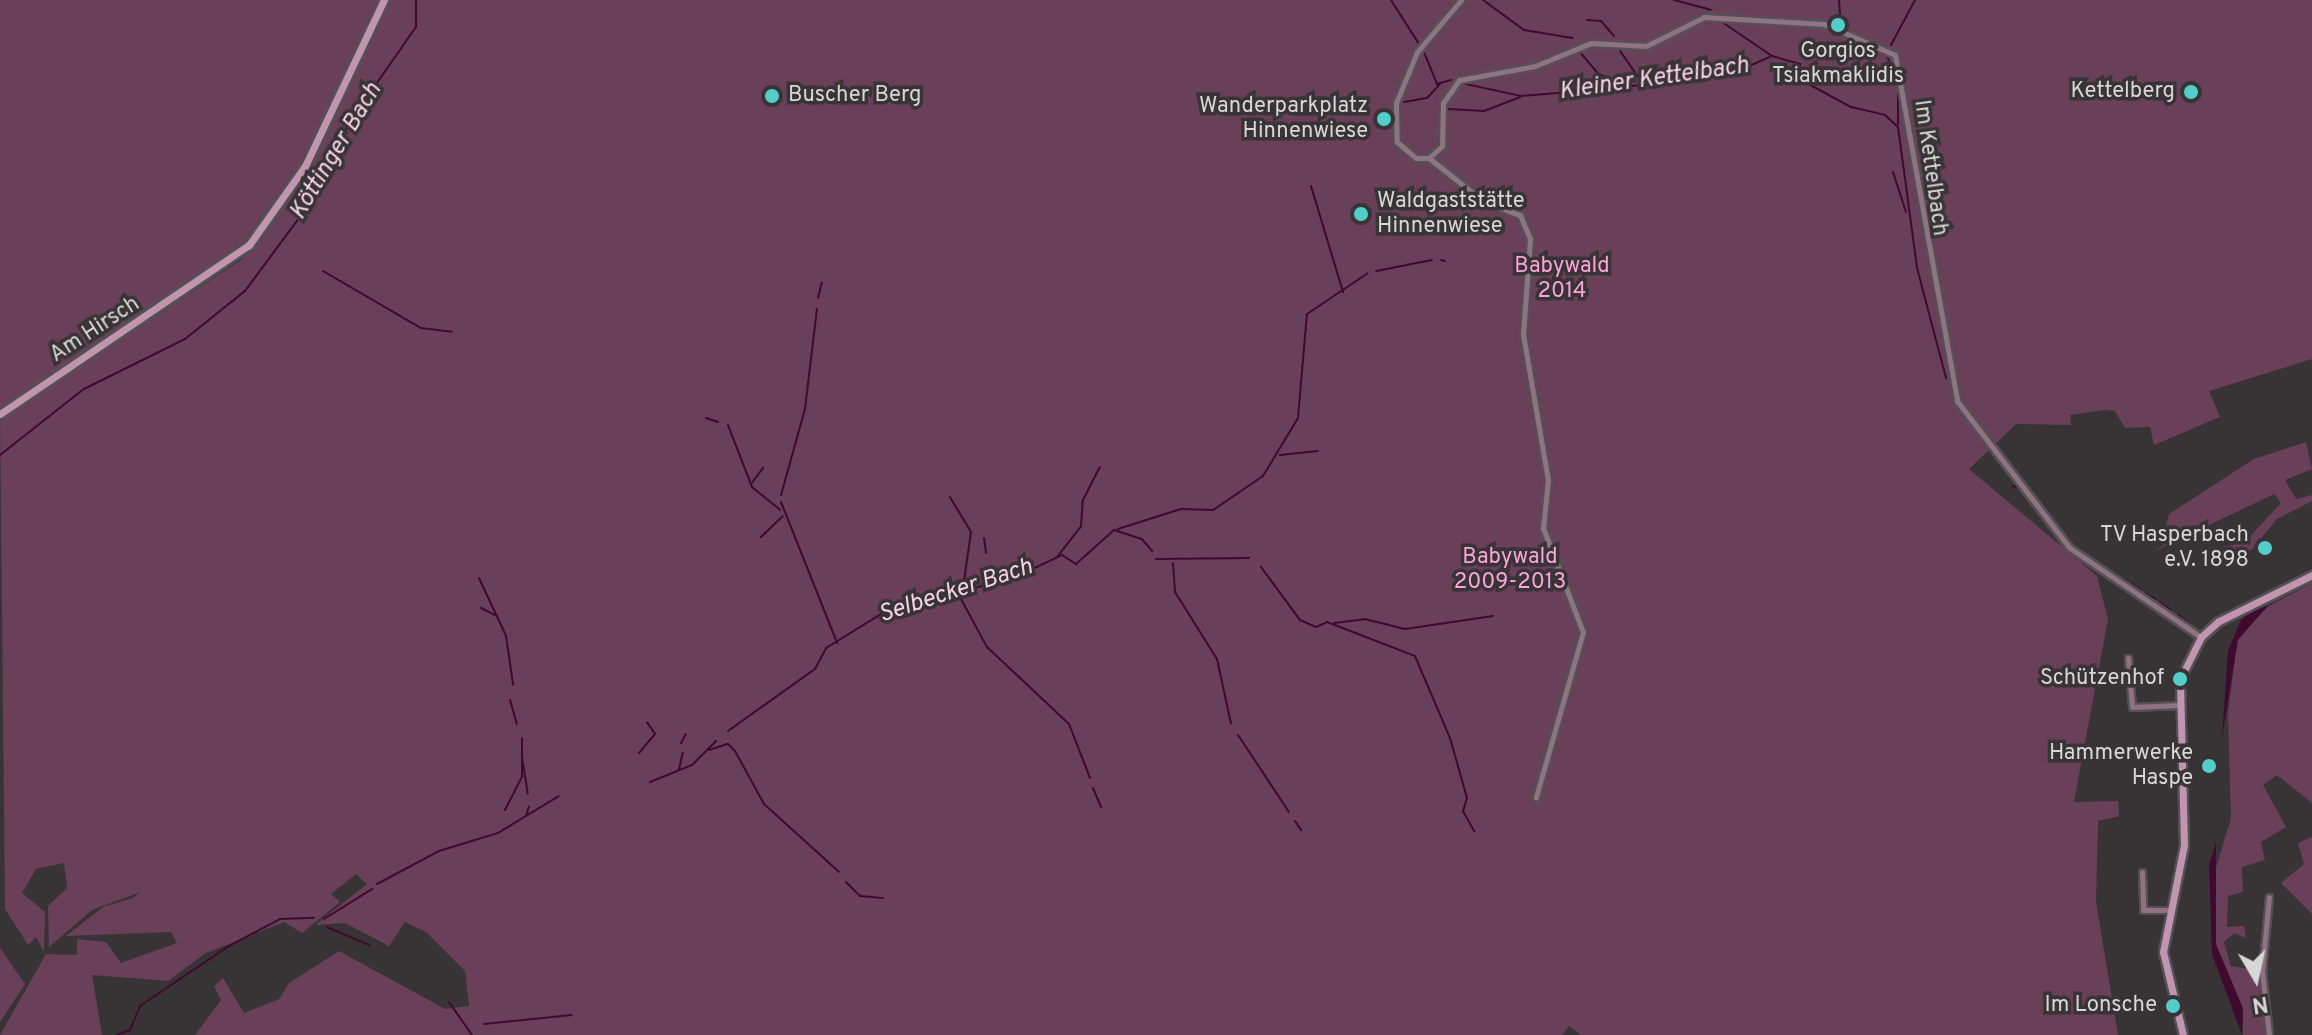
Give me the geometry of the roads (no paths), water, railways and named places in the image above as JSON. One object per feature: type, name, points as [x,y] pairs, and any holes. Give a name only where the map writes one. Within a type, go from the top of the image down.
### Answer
[{"type":"main road","name":"Am Hirsch","points":[[0,414],[210,277],[249,245],[290,191],[384,0]]},
{"type":"main road","points":[[2183,1035],[2164,967],[2168,910],[2187,797],[2179,705],[2180,679],[2201,637],[2239,608],[2312,575]]},
{"type":"street","points":[[1461,0],[1417,52],[1396,103],[1397,142],[1408,155],[1429,158],[1483,201],[1520,215],[1530,239],[1523,334],[1548,480],[1543,528],[1583,632],[1536,797]]},
{"type":"street","name":"Im Kettelbach","points":[[1429,158],[1442,146],[1443,103],[1459,80],[1535,66],[1591,43],[1646,46],[1704,17],[1824,24],[1895,55],[1957,401],[2070,548],[2201,637]]},
{"type":"street","points":[[2128,658],[2132,707],[2179,705]]},
{"type":"street","points":[[2142,872],[2143,910],[2168,910]]},
{"type":"street","points":[[2269,897],[2262,971],[2269,1035]]},
{"type":"waterway","name":"Köttinger Bach","points":[[0,455],[84,389],[185,339],[245,291],[308,206],[349,123],[416,27],[416,0]]},
{"type":"waterway","name":"Kleiner Kettelbach","points":[[1391,0],[1419,44]]},
{"type":"waterway","points":[[1483,0],[1524,30],[1572,38]]},
{"type":"waterway","points":[[1674,0],[1711,10]]},
{"type":"waterway","points":[[1839,0],[1841,27]]},
{"type":"waterway","points":[[1891,45],[1915,0]]},
{"type":"waterway","points":[[1587,20],[1601,21],[1614,36]]},
{"type":"waterway","points":[[1722,22],[1772,56]]},
{"type":"waterway","points":[[1579,51],[1598,74],[1629,85]]},
{"type":"waterway","points":[[1620,51],[1642,82]]},
{"type":"waterway","name":"Kleiner Kettelbach","points":[[1424,52],[1437,84],[1451,80]]},
{"type":"waterway","name":"Kleiner Kettelbach","points":[[1461,83],[1521,96],[1608,89],[1731,74],[1772,56],[1800,64],[1801,80],[1851,107],[1885,115],[1898,127],[1917,268],[1946,378]]},
{"type":"waterway","points":[[1887,56],[1896,78]]},
{"type":"waterway","points":[[1404,102],[1427,98],[1440,84]]},
{"type":"waterway","points":[[1898,89],[1898,124]]},
{"type":"waterway","points":[[1448,109],[1484,111],[1520,97]]},
{"type":"waterway","points":[[1893,172],[1906,212]]},
{"type":"waterway","points":[[1311,186],[1343,292]]},
{"type":"waterway","points":[[1376,271],[1432,260]]},
{"type":"waterway","points":[[1441,260],[1445,261]]},
{"type":"waterway","points":[[323,271],[421,328],[452,332]]},
{"type":"waterway","points":[[1118,529],[1181,509],[1213,510],[1263,476],[1298,418],[1307,314],[1368,273]]},
{"type":"waterway","points":[[818,298],[822,282]]},
{"type":"waterway","points":[[781,495],[805,409],[817,309]]},
{"type":"waterway","points":[[1957,394],[1966,409]]},
{"type":"waterway","points":[[706,418],[718,422]]},
{"type":"waterway","points":[[728,425],[752,487],[780,510]]},
{"type":"waterway","points":[[1280,455],[1318,451]]},
{"type":"waterway","name":"Kleiner Kettelbach","points":[[2009,465],[2014,471]]},
{"type":"waterway","points":[[1057,557],[1081,526],[1083,500],[1100,467]]},
{"type":"waterway","points":[[752,483],[763,468]]},
{"type":"waterway","name":"Kleiner Kettelbach","points":[[2020,478],[2024,483]]},
{"type":"waterway","points":[[2013,486],[2020,488]]},
{"type":"waterway","name":"Kleiner Kettelbach","points":[[2027,487],[2034,496]]},
{"type":"waterway","points":[[950,497],[971,532],[963,588]]},
{"type":"waterway","points":[[781,502],[837,643]]},
{"type":"waterway","name":"Kleiner Kettelbach","points":[[2040,503],[2051,519]]},
{"type":"waterway","points":[[761,537],[783,516]]},
{"type":"waterway","name":"Kleiner Kettelbach","points":[[2054,524],[2061,531]]},
{"type":"waterway","name":"Selbecker Bach","points":[[728,731],[815,669],[826,648],[881,614],[1018,576],[1062,555],[1076,564],[1114,530],[1142,539],[1152,551]]},
{"type":"waterway","points":[[984,538],[986,553]]},
{"type":"waterway","name":"Selbecker Bach","points":[[1156,559],[1249,558]]},
{"type":"waterway","name":"Kleiner Kettelbach","points":[[2091,559],[2098,563]]},
{"type":"waterway","points":[[1173,563],[1175,592],[1217,659],[1231,724]]},
{"type":"waterway","name":"Selbecker Bach","points":[[1261,567],[1300,620],[1316,627],[1327,622],[1415,656],[1450,738],[1467,798],[1463,811],[1474,831]]},
{"type":"waterway","name":"Kleiner Kettelbach","points":[[2106,568],[2141,590]]},
{"type":"waterway","points":[[479,578],[506,636],[513,684]]},
{"type":"waterway","name":"Kleiner Kettelbach","points":[[2145,593],[2155,599]]},
{"type":"waterway","points":[[961,599],[987,647],[1069,724],[1090,778]]},
{"type":"waterway","name":"Kleiner Kettelbach","points":[[2159,602],[2171,610]]},
{"type":"waterway","points":[[481,608],[497,616]]},
{"type":"waterway","name":"Kleiner Kettelbach","points":[[2178,615],[2189,623]]},
{"type":"waterway","points":[[1334,623],[1365,619],[1405,629],[1493,616]]},
{"type":"waterway","points":[[510,700],[517,724]]},
{"type":"waterway","points":[[639,753],[655,734],[647,722]]},
{"type":"waterway","points":[[681,743],[686,734]]},
{"type":"waterway","points":[[1238,735],[1289,812]]},
{"type":"waterway","points":[[505,810],[522,776],[522,738]]},
{"type":"waterway","name":"Selbecker Bach","points":[[650,782],[692,765],[716,741]]},
{"type":"waterway","points":[[709,750],[728,744],[735,751],[764,804],[839,872]]},
{"type":"waterway","points":[[679,769],[683,752]]},
{"type":"waterway","points":[[522,757],[528,794]]},
{"type":"waterway","points":[[1093,788],[1101,807]]},
{"type":"waterway","name":"Selbecker Bach","points":[[377,884],[439,851],[498,833],[559,796]]},
{"type":"waterway","name":"Selbecker Bach","points":[[526,816],[529,806]]},
{"type":"waterway","points":[[1295,821],[1301,830]]},
{"type":"waterway","points":[[846,882],[860,896],[883,898]]},
{"type":"waterway","name":"Selbecker Bach","points":[[324,919],[372,889]]},
{"type":"waterway","name":"Selbecker Bach","points":[[117,1035],[130,1030],[140,1006],[229,946],[280,919],[314,918]]},
{"type":"waterway","points":[[327,927],[369,945]]},
{"type":"waterway","points":[[449,1002],[472,1035]]},
{"type":"waterway","points":[[484,1024],[572,1015]]},
{"type":"place","name":"Gorgios Tsiakmaklidis","points":[[1838,25]]},
{"type":"place","name":"Kettelberg","points":[[2191,92]]},
{"type":"place","name":"Buscher Berg","points":[[772,96]]},
{"type":"place","name":"Wanderparkplatz Hinnenwiese","points":[[1384,119]]},
{"type":"place","name":"Waldgaststätte Hinnenwiese","points":[[1361,214]]},
{"type":"place","name":"TV Hasperbach e.V. 1898","points":[[2265,548]]},
{"type":"place","name":"Schützenhof","points":[[2180,679]]},
{"type":"place","name":"Hammerwerke Haspe","points":[[2209,766]]},
{"type":"place","name":"Im Lonsche","points":[[2173,1006]]},
{"type":"park label","name":"Babywald 2014","points":[[1562,278]]},
{"type":"park label","name":"Babywald 2009-2013","points":[[1510,570]]}]
